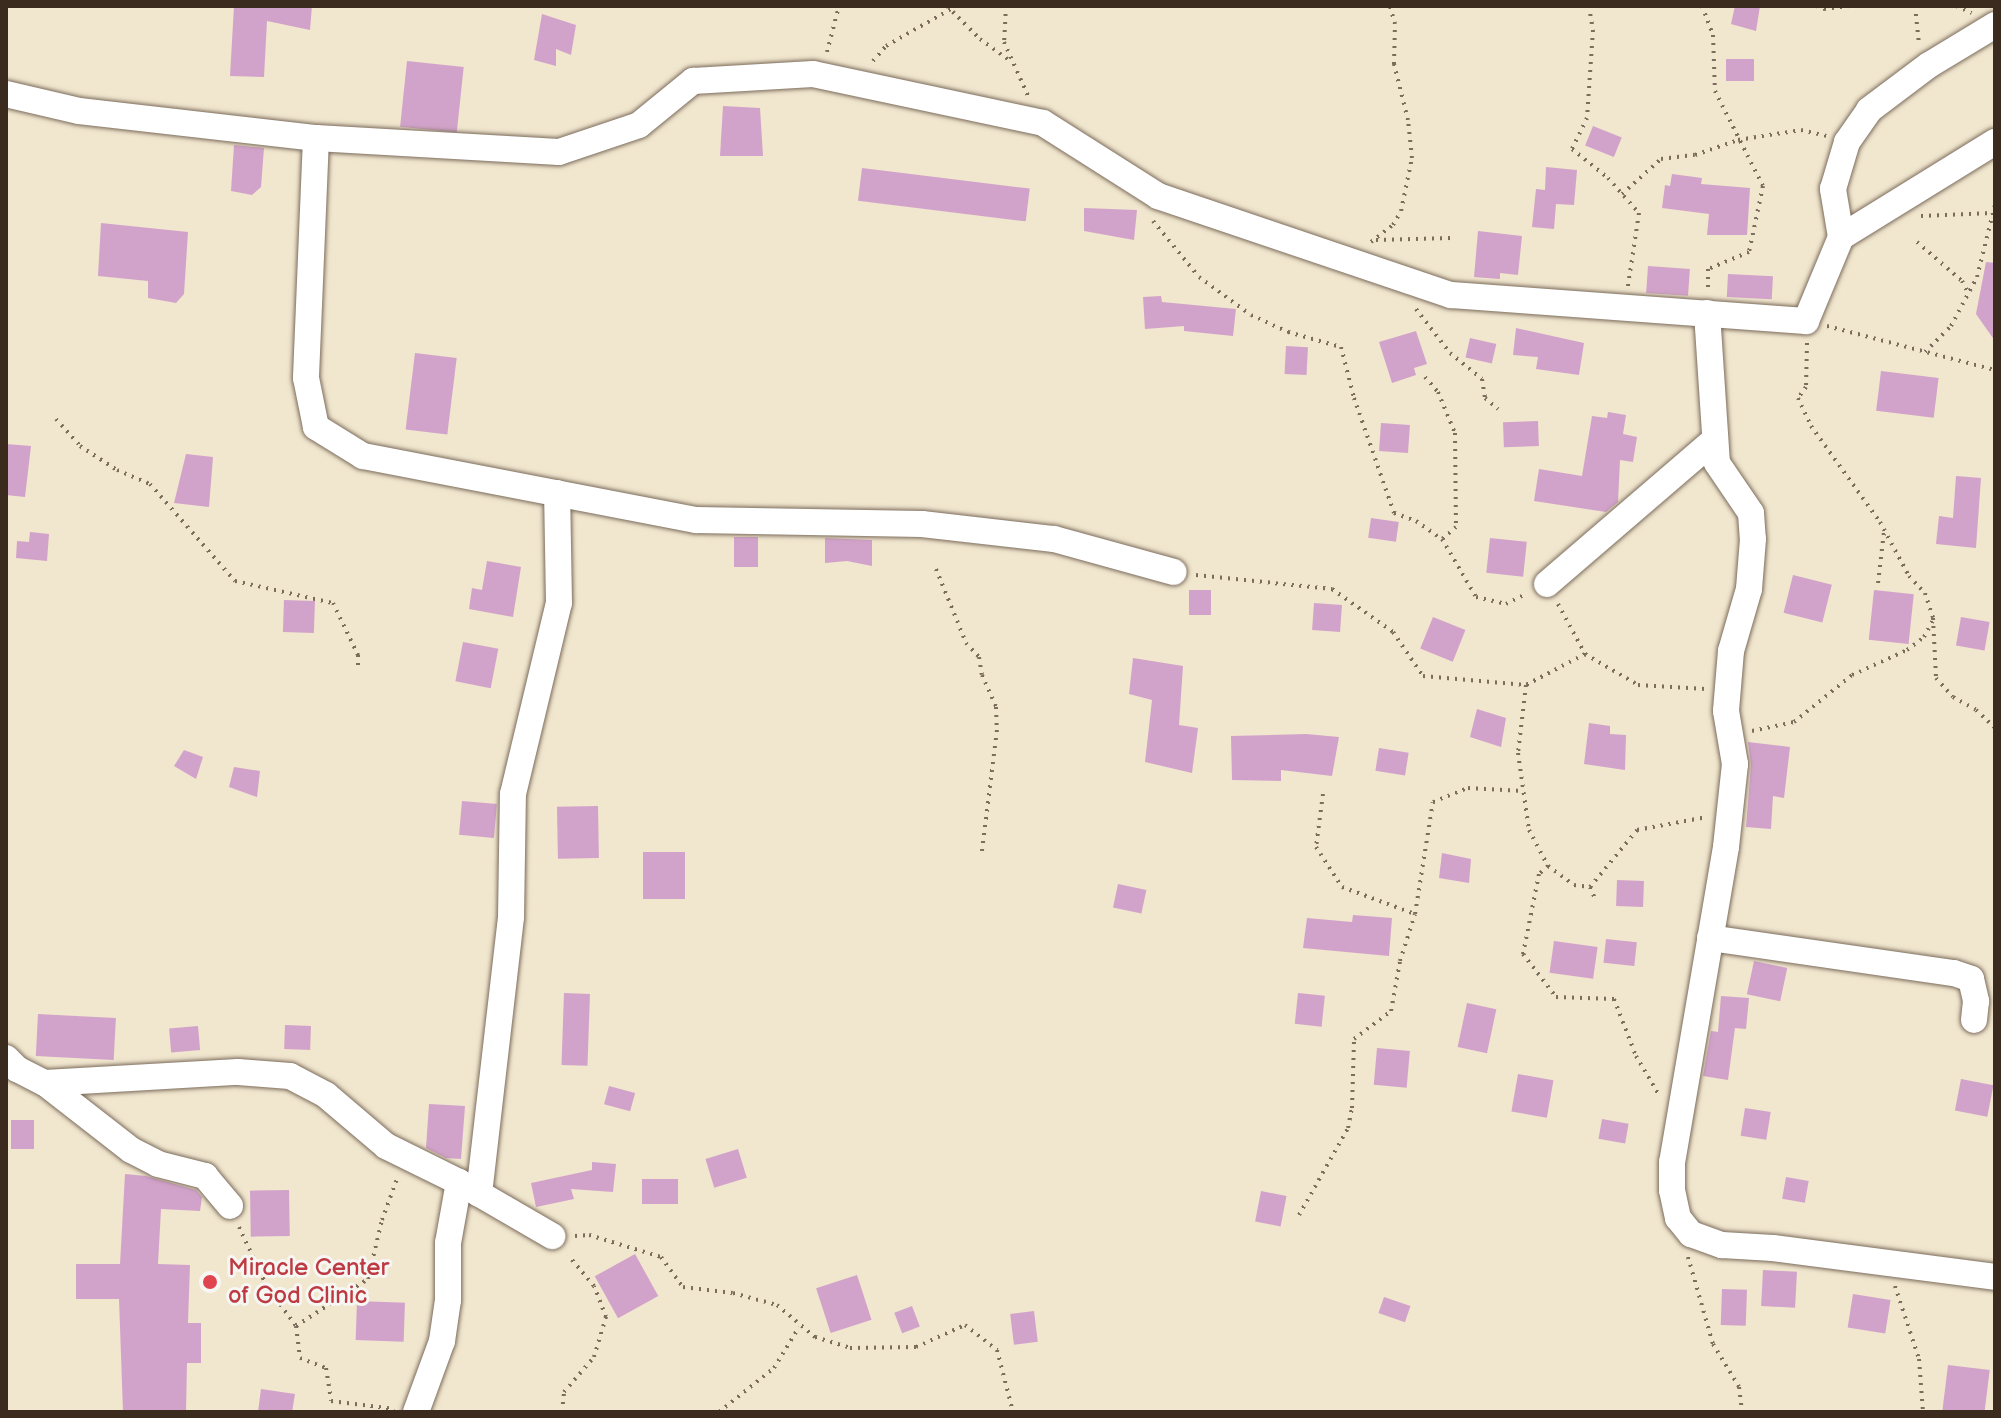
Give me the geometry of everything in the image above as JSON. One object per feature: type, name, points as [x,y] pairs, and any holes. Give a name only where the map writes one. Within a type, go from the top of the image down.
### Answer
[{"type":"street","points":[[6,94],[79,111],[316,138],[559,152],[639,125],[693,81],[813,74],[1043,123],[1158,196],[1451,295],[1806,321],[1841,237],[1833,189],[1847,142],[1869,110],[1929,65],[1995,25]]},
{"type":"street","points":[[316,138],[306,378],[316,427],[363,456],[696,520],[922,524],[1054,539],[1174,572]]},
{"type":"street","points":[[1841,237],[1995,142]]},
{"type":"street","points":[[1707,313],[1712,442],[1717,463],[1751,513],[1753,539],[1749,589],[1731,651],[1728,685],[1735,764],[1729,813],[1672,1162],[1678,1218],[1691,1234],[1722,1245],[1995,1277]]},
{"type":"street","points":[[1547,584],[1712,442]]},
{"type":"street","points":[[410,1411],[442,1341],[448,1300],[448,1243],[469,1188],[511,917],[513,794],[559,603],[557,493]]},
{"type":"street","points":[[1710,938],[1954,973],[1971,979],[1976,1001],[1974,1020]]},
{"type":"street","points":[[6,1058],[17,1069],[45,1083],[131,1150],[158,1164],[205,1176],[230,1206]]},
{"type":"street","points":[[45,1083],[238,1072],[290,1076],[326,1095],[386,1146],[469,1188],[552,1236]]},
{"type":"path","points":[[813,74],[827,54],[839,6]]},
{"type":"path","points":[[1006,6],[1004,42],[1043,123]]},
{"type":"path","points":[[1343,258],[1393,225],[1401,211],[1412,158],[1408,120],[1394,64],[1395,24],[1390,6]]},
{"type":"path","points":[[1589,6],[1593,30],[1587,118],[1572,149],[1639,213],[1625,308]]},
{"type":"path","points":[[1702,6],[1713,35],[1715,91],[1763,186],[1749,252],[1708,269],[1707,313]]},
{"type":"path","points":[[1816,6],[1824,9],[1849,6]]},
{"type":"path","points":[[1915,6],[1920,47],[1929,65]]},
{"type":"path","points":[[862,84],[864,71],[886,46],[952,7],[980,39],[1012,63]]},
{"type":"path","points":[[1622,194],[1661,159],[1695,155],[1738,140],[1801,130],[1847,142]]},
{"type":"path","points":[[1140,184],[1154,225],[1199,277],[1251,315],[1288,332],[1341,347],[1354,398],[1394,513],[1416,521],[1442,539],[1476,597],[1506,604],[1547,584],[1585,654],[1638,685],[1687,690],[1728,685]]},
{"type":"path","points":[[1904,198],[1916,216],[1994,213]]},
{"type":"path","points":[[1925,352],[1951,326],[1968,293],[1982,262],[1995,205]]},
{"type":"path","points":[[1374,240],[1451,238]]},
{"type":"path","points":[[1917,242],[1962,281],[1968,293]]},
{"type":"path","points":[[1411,303],[1450,353],[1482,379],[1485,398],[1498,409]]},
{"type":"path","points":[[1995,370],[1806,321],[1806,387],[1798,398],[1830,456],[1863,496],[1909,576],[1925,593],[1933,618],[1936,678],[1953,697],[1976,710],[1995,728]]},
{"type":"path","points":[[1425,377],[1438,392],[1455,433],[1456,527],[1442,539]]},
{"type":"path","points":[[56,419],[80,446],[117,470],[150,484],[235,581],[333,603],[358,655],[358,669]]},
{"type":"path","points":[[1878,583],[1884,530]]},
{"type":"path","points":[[936,569],[966,643],[979,657],[982,675],[996,707],[997,730],[982,851]]},
{"type":"path","points":[[1174,572],[1332,589],[1393,632],[1423,676],[1526,685],[1585,654]]},
{"type":"path","points":[[1730,732],[1771,729],[1794,722],[1852,675],[1907,650],[1924,637],[1933,618]]},
{"type":"path","points":[[1526,685],[1518,753],[1529,830],[1548,866],[1574,885],[1590,887]]},
{"type":"path","points":[[1299,1215],[1348,1128],[1352,1108],[1354,1039],[1391,1011],[1400,961],[1415,914],[1433,802],[1468,788],[1523,791]]},
{"type":"path","points":[[1323,794],[1316,847],[1342,887],[1415,914]]},
{"type":"path","points":[[1590,887],[1637,830],[1729,813]]},
{"type":"path","points":[[1548,866],[1539,874],[1523,954],[1556,997],[1614,999],[1636,1056],[1678,1129]]},
{"type":"path","points":[[1590,887],[1596,901]]},
{"type":"path","points":[[296,1326],[368,1279],[399,1173],[397,1161],[386,1146]]},
{"type":"path","points":[[230,1206],[266,1285],[296,1326],[300,1358],[326,1368],[331,1401],[410,1411]]},
{"type":"path","points":[[1678,1218],[1713,1344],[1739,1387],[1742,1412]]},
{"type":"path","points":[[552,1236],[589,1235],[661,1257],[683,1287],[733,1293],[777,1305],[799,1327],[815,1337],[850,1348],[887,1350],[916,1347],[965,1325],[997,1350],[1013,1412]]},
{"type":"path","points":[[552,1236],[594,1286],[606,1317],[594,1357],[564,1392],[562,1412]]},
{"type":"path","points":[[1886,1263],[1908,1318],[1919,1359],[1923,1412]]},
{"type":"path","points":[[719,1412],[774,1368],[799,1327]]},
{"type":"building","points":[[234,6],[312,6],[310,30],[267,21],[264,77],[230,76]]},
{"type":"building","points":[[1735,6],[1760,6],[1756,31],[1731,24]]},
{"type":"building","points":[[542,14],[576,25],[571,55],[556,49],[556,66],[534,60]]},
{"type":"building","points":[[1726,59],[1754,59],[1754,81],[1726,81]]},
{"type":"building","points":[[407,61],[464,67],[457,133],[400,127]]},
{"type":"building","points":[[723,106],[760,108],[763,156],[720,156]]},
{"type":"building","points":[[1593,126],[1622,138],[1614,157],[1585,145]]},
{"type":"building","points":[[234,145],[264,148],[261,187],[252,195],[231,191]]},
{"type":"building","points":[[1546,167],[1577,170],[1574,205],[1556,204],[1554,229],[1532,227],[1536,189],[1545,190]]},
{"type":"building","points":[[862,168],[1030,189],[1026,221],[858,201]]},
{"type":"building","points":[[1672,174],[1702,178],[1701,184],[1750,188],[1747,235],[1707,235],[1709,214],[1662,208],[1665,185],[1670,186]]},
{"type":"building","points":[[1084,208],[1137,210],[1134,240],[1084,231]]},
{"type":"building","points":[[101,223],[188,232],[184,294],[176,303],[148,298],[148,281],[98,276]]},
{"type":"building","points":[[1478,231],[1522,236],[1518,275],[1500,273],[1500,279],[1474,277]]},
{"type":"building","points":[[1986,262],[1995,263],[1995,341],[1976,314]]},
{"type":"building","points":[[1648,266],[1690,269],[1688,296],[1646,293]]},
{"type":"building","points":[[1728,274],[1773,276],[1772,299],[1727,297]]},
{"type":"building","points":[[1161,296],[1162,302],[1236,309],[1233,336],[1184,331],[1184,326],[1145,329],[1143,297]]},
{"type":"building","points":[[1516,328],[1584,343],[1579,375],[1536,369],[1538,357],[1513,355]]},
{"type":"building","points":[[1416,331],[1427,364],[1414,368],[1416,375],[1392,383],[1379,342]]},
{"type":"building","points":[[1470,338],[1496,344],[1492,364],[1466,357]]},
{"type":"building","points":[[1286,346],[1308,347],[1307,375],[1285,374]]},
{"type":"building","points":[[415,353],[457,358],[447,435],[406,429]]},
{"type":"building","points":[[1881,371],[1939,378],[1934,418],[1876,411]]},
{"type":"building","points":[[1608,412],[1626,415],[1623,434],[1637,437],[1633,462],[1620,460],[1618,502],[1606,512],[1534,501],[1539,469],[1582,476],[1592,416],[1607,418]]},
{"type":"building","points":[[1538,421],[1539,446],[1504,447],[1503,422]]},
{"type":"building","points":[[1381,423],[1410,425],[1408,453],[1379,451]]},
{"type":"building","points":[[6,444],[31,446],[25,497],[6,495]]},
{"type":"building","points":[[186,454],[213,457],[209,507],[174,503]]},
{"type":"building","points":[[1956,476],[1981,478],[1976,548],[1936,544],[1939,516],[1953,518]]},
{"type":"building","points":[[1371,518],[1399,522],[1396,542],[1368,538]]},
{"type":"building","points":[[30,532],[49,534],[47,561],[16,558],[17,541],[29,542]]},
{"type":"building","points":[[734,537],[758,537],[758,567],[734,567]]},
{"type":"building","points":[[825,538],[872,540],[872,566],[847,561],[825,563]]},
{"type":"building","points":[[1490,538],[1527,542],[1523,577],[1486,573]]},
{"type":"building","points":[[487,561],[521,567],[513,617],[469,609],[472,588],[482,590]]},
{"type":"building","points":[[1793,575],[1832,585],[1822,623],[1784,613]]},
{"type":"building","points":[[1189,590],[1211,590],[1211,615],[1189,615]]},
{"type":"building","points":[[1874,590],[1914,594],[1909,644],[1869,640]]},
{"type":"building","points":[[284,600],[315,601],[314,633],[283,632]]},
{"type":"building","points":[[1314,603],[1342,605],[1340,632],[1312,630]]},
{"type":"building","points":[[1433,617],[1465,630],[1453,662],[1420,649]]},
{"type":"building","points":[[1961,617],[1990,622],[1985,651],[1956,646]]},
{"type":"building","points":[[463,642],[498,649],[491,688],[455,681]]},
{"type":"building","points":[[1133,658],[1183,666],[1179,725],[1198,728],[1192,773],[1145,762],[1152,700],[1129,694]]},
{"type":"building","points":[[1477,709],[1506,718],[1501,747],[1470,737]]},
{"type":"building","points":[[1589,723],[1610,726],[1610,734],[1626,735],[1625,770],[1584,764]]},
{"type":"building","points":[[1306,734],[1339,737],[1332,776],[1281,770],[1281,781],[1232,780],[1231,736]]},
{"type":"building","points":[[1748,742],[1790,747],[1784,798],[1773,796],[1771,829],[1746,827],[1751,765]]},
{"type":"building","points":[[1379,748],[1409,753],[1405,775],[1375,771]]},
{"type":"building","points":[[184,750],[203,757],[196,779],[174,766]]},
{"type":"building","points":[[234,767],[260,771],[257,797],[229,787]]},
{"type":"building","points":[[462,801],[497,804],[494,838],[459,835]]},
{"type":"building","points":[[598,806],[599,858],[558,859],[557,807]]},
{"type":"building","points":[[643,852],[685,852],[685,899],[643,899]]},
{"type":"building","points":[[1442,853],[1471,859],[1469,883],[1439,878]]},
{"type":"building","points":[[1617,880],[1644,881],[1643,907],[1616,906]]},
{"type":"building","points":[[1118,884],[1146,890],[1141,914],[1113,907]]},
{"type":"building","points":[[1353,915],[1392,918],[1389,956],[1303,948],[1307,918],[1352,922]]},
{"type":"building","points":[[1606,939],[1637,942],[1634,966],[1603,963]]},
{"type":"building","points":[[1554,941],[1598,947],[1593,979],[1550,973]]},
{"type":"building","points":[[1754,961],[1787,968],[1780,1001],[1747,994]]},
{"type":"building","points":[[564,993],[590,994],[587,1066],[561,1065]]},
{"type":"building","points":[[1298,993],[1325,996],[1322,1027],[1295,1024]]},
{"type":"building","points":[[1721,996],[1749,998],[1746,1029],[1735,1028],[1728,1080],[1703,1076],[1711,1031],[1718,1032]]},
{"type":"building","points":[[1467,1003],[1496,1009],[1487,1053],[1458,1047]]},
{"type":"building","points":[[38,1014],[116,1018],[114,1060],[36,1056]]},
{"type":"building","points":[[285,1025],[311,1026],[310,1050],[284,1049]]},
{"type":"building","points":[[198,1026],[200,1050],[171,1052],[169,1029]]},
{"type":"building","points":[[1377,1048],[1410,1051],[1407,1088],[1374,1085]]},
{"type":"building","points":[[1518,1074],[1553,1080],[1547,1118],[1511,1111]]},
{"type":"building","points":[[1961,1079],[1993,1085],[1987,1117],[1955,1110]]},
{"type":"building","points":[[609,1086],[635,1093],[630,1111],[604,1104]]},
{"type":"building","points":[[429,1104],[465,1106],[461,1159],[446,1158],[426,1148]]},
{"type":"building","points":[[1745,1108],[1771,1112],[1766,1140],[1741,1136]]},
{"type":"building","points":[[1602,1119],[1629,1124],[1625,1143],[1599,1139]]},
{"type":"building","points":[[11,1120],[34,1120],[34,1149],[11,1149]]},
{"type":"building","points":[[738,1149],[747,1178],[714,1188],[705,1159]]},
{"type":"building","points":[[592,1162],[616,1164],[613,1192],[571,1189],[574,1199],[536,1207],[531,1183],[592,1170]]},
{"type":"building","points":[[125,1174],[146,1176],[196,1190],[202,1197],[200,1211],[161,1209],[158,1264],[190,1265],[188,1323],[201,1323],[201,1363],[187,1363],[186,1412],[123,1412],[119,1299],[76,1299],[76,1264],[120,1264]]},
{"type":"building","points":[[1786,1177],[1809,1181],[1805,1203],[1782,1199]]},
{"type":"building","points":[[642,1179],[678,1179],[678,1204],[642,1204]]},
{"type":"building","points":[[289,1190],[290,1236],[251,1237],[250,1191]]},
{"type":"building","points":[[1261,1191],[1287,1196],[1281,1226],[1255,1221]]},
{"type":"building","points":[[635,1254],[658,1296],[618,1318],[595,1276]]},
{"type":"building","points":[[1763,1270],[1797,1272],[1795,1308],[1761,1306]]},
{"type":"building","points":[[857,1275],[872,1320],[831,1333],[816,1288]]},
{"type":"building","points":[[1722,1289],[1747,1290],[1746,1326],[1721,1325]]},
{"type":"building","points":[[1853,1294],[1891,1300],[1885,1334],[1848,1328]]},
{"type":"building","points":[[1384,1297],[1410,1306],[1405,1322],[1378,1313]]},
{"type":"building","points":[[357,1301],[405,1303],[404,1342],[356,1340]]},
{"type":"building","points":[[912,1306],[920,1327],[902,1333],[894,1313]]},
{"type":"building","points":[[1034,1311],[1038,1342],[1014,1345],[1010,1314]]},
{"type":"building","points":[[1948,1365],[1990,1370],[1985,1412],[1942,1412]]},
{"type":"building","points":[[261,1389],[295,1394],[292,1412],[258,1412]]},
{"type":"place","name":"Miracle Center of God Clinic","points":[[210,1282]]}]
